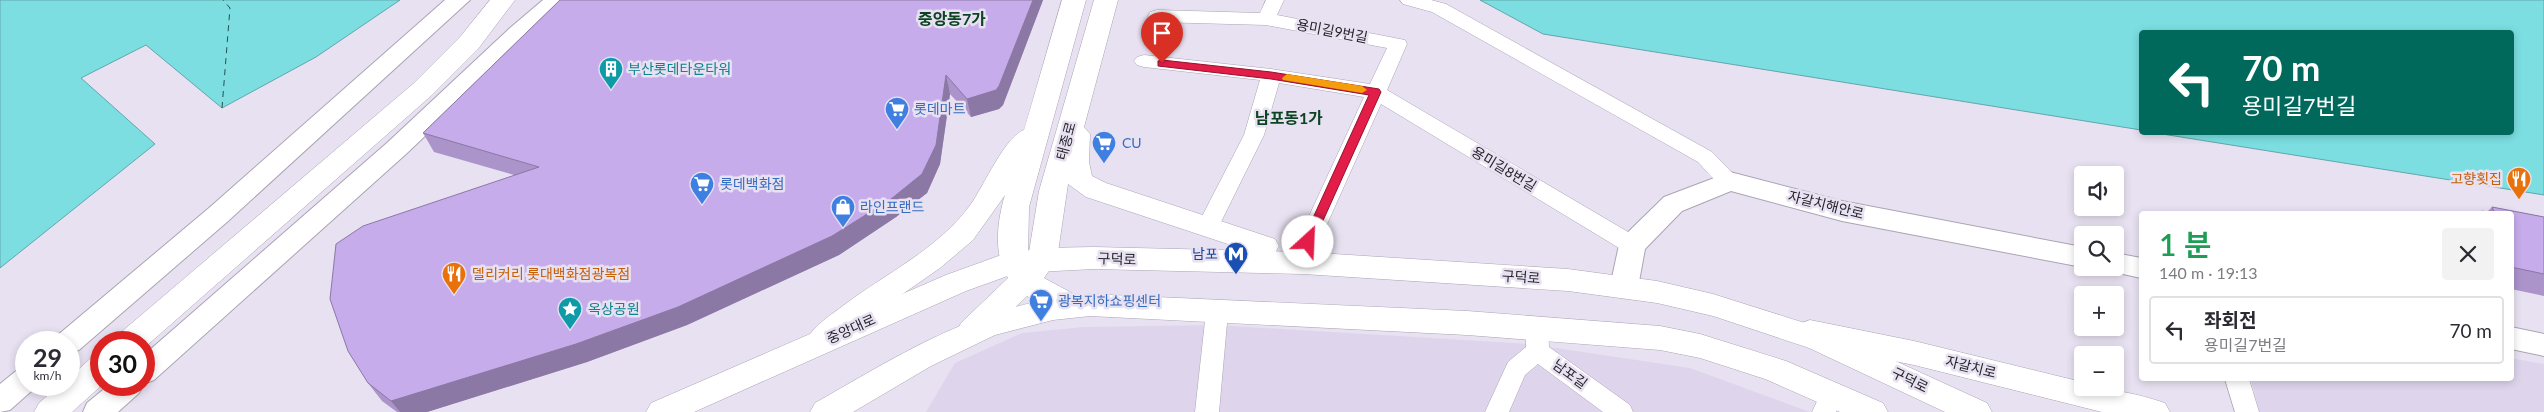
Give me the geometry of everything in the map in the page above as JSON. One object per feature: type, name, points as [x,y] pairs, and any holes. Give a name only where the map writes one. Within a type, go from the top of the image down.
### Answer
[{"type":"main road","points":[[143,331],[423,88],[469,43],[503,0]]},
{"type":"main road","points":[[1071,306],[1028,267],[1015,207],[1074,0]]},
{"type":"main road","name":"태종로","points":[[1028,267],[1053,191],[1073,113],[1106,0]]},
{"type":"main road","points":[[1073,113],[1078,140],[1076,162],[1080,181],[1096,190],[1208,226],[1264,246],[1303,263]]},
{"type":"main road","points":[[815,345],[869,303],[922,268],[964,232],[992,193],[1015,153],[1038,128]]},
{"type":"main road","name":"구덕로","points":[[1028,267],[1303,263],[1568,280],[1657,292],[1788,328],[1868,360],[1976,412]]},
{"type":"main road","points":[[972,332],[1028,267]]},
{"type":"main road","name":"중앙대로","points":[[662,412],[956,283],[1028,267]]},
{"type":"main road","points":[[826,412],[972,332],[1018,314],[1071,306],[1217,312],[1537,339],[1660,338],[1700,346],[1775,370],[1828,402],[1872,412]]},
{"type":"main road","name":"자갈치로","points":[[1788,328],[1914,353],[2154,412]]},
{"type":"main road","points":[[50,412],[90,377]]},
{"type":"street","points":[[80,333],[218,214],[460,0]]},
{"type":"street","points":[[155,362],[397,148],[518,33],[557,0]]},
{"type":"street","points":[[1266,18],[1275,0]]},
{"type":"street","points":[[1409,0],[1434,4],[1705,157],[1730,181],[1673,204],[1632,246],[1624,287]]},
{"type":"street","name":"용미길9번길","points":[[1157,16],[1266,18],[1398,44],[1376,92]]},
{"type":"street","points":[[1144,61],[1271,75],[1376,92],[1308,242],[1303,263]]},
{"type":"street","points":[[1208,226],[1254,135],[1271,75]]},
{"type":"street","name":"용미길8번길","points":[[1376,92],[1632,246]]},
{"type":"street","name":"자갈치해안로","points":[[1730,181],[1842,211],[2074,255]]},
{"type":"street","points":[[2124,265],[2139,268]]},
{"type":"street","points":[[1207,412],[1217,312]]},
{"type":"street","points":[[1498,412],[1516,369],[1537,339]]},
{"type":"street","name":"남포길","points":[[1537,339],[1621,412]]},
{"type":"street","points":[[2514,339],[2544,344]]},
{"type":"street","points":[[2238,381],[2247,412]]},
{"type":"street","points":[[0,401],[15,388]]},
{"type":"street","points":[[102,411],[118,396]]},
{"type":"shaded area","points":[[1216,325],[1529,344],[1690,368],[1810,412],[926,412],[955,363],[1022,333],[1083,327]]},
{"type":"shaded area","points":[[2514,359],[2544,364],[2544,412],[2259,412],[2251,381],[2514,381]]},
{"type":"water","points":[[0,0],[400,0],[316,57],[222,108],[146,45],[81,78],[155,144],[0,268]]},
{"type":"water","points":[[1480,0],[2544,0],[2544,195],[2169,135],[2514,135],[2514,30],[2139,30],[2139,130],[1543,34]]},
{"type":"building","name":"롯데백화점","points":[[560,0],[1033,0],[996,90],[967,99],[946,75],[936,145],[922,174],[891,199],[832,236],[678,307],[576,344],[391,401],[368,383],[348,351],[330,299],[336,244],[363,226],[539,167],[423,133]]},
{"type":"building","points":[[2492,207],[2513,211],[2494,211]]},
{"type":"building","points":[[2514,211],[2544,217],[2544,274],[2514,268]]},
{"type":"ferry route","points":[[222,108],[230,8],[223,0]]},
{"type":"slow traffic","points":[[1287,78],[1362,90]]},
{"type":"place","name":"부산롯데타운타워","points":[[611,90]]},
{"type":"place","name":"롯데마트","points":[[897,130]]},
{"type":"place","name":"CU","points":[[1104,164]]},
{"type":"place","name":"고향횟집","points":[[2519,200]]},
{"type":"place","name":"롯데백화점","points":[[702,205]]},
{"type":"place","name":"라인프랜드","points":[[843,228]]},
{"type":"place","name":"남포","points":[[1236,275]]},
{"type":"place","name":"델리커리 롯대백화점광복점","points":[[454,295]]},
{"type":"place","name":"광복지하쇼핑센터","points":[[1041,322]]},
{"type":"place","name":"옥상공원","points":[[570,330]]},
{"type":"district","name":"중앙동7가","points":[[952,19]]},
{"type":"district","name":"남포동1가","points":[[1289,118]]},
{"type":"route","points":[[1162,63],[1271,75],[1376,92],[1308,242]]}]
